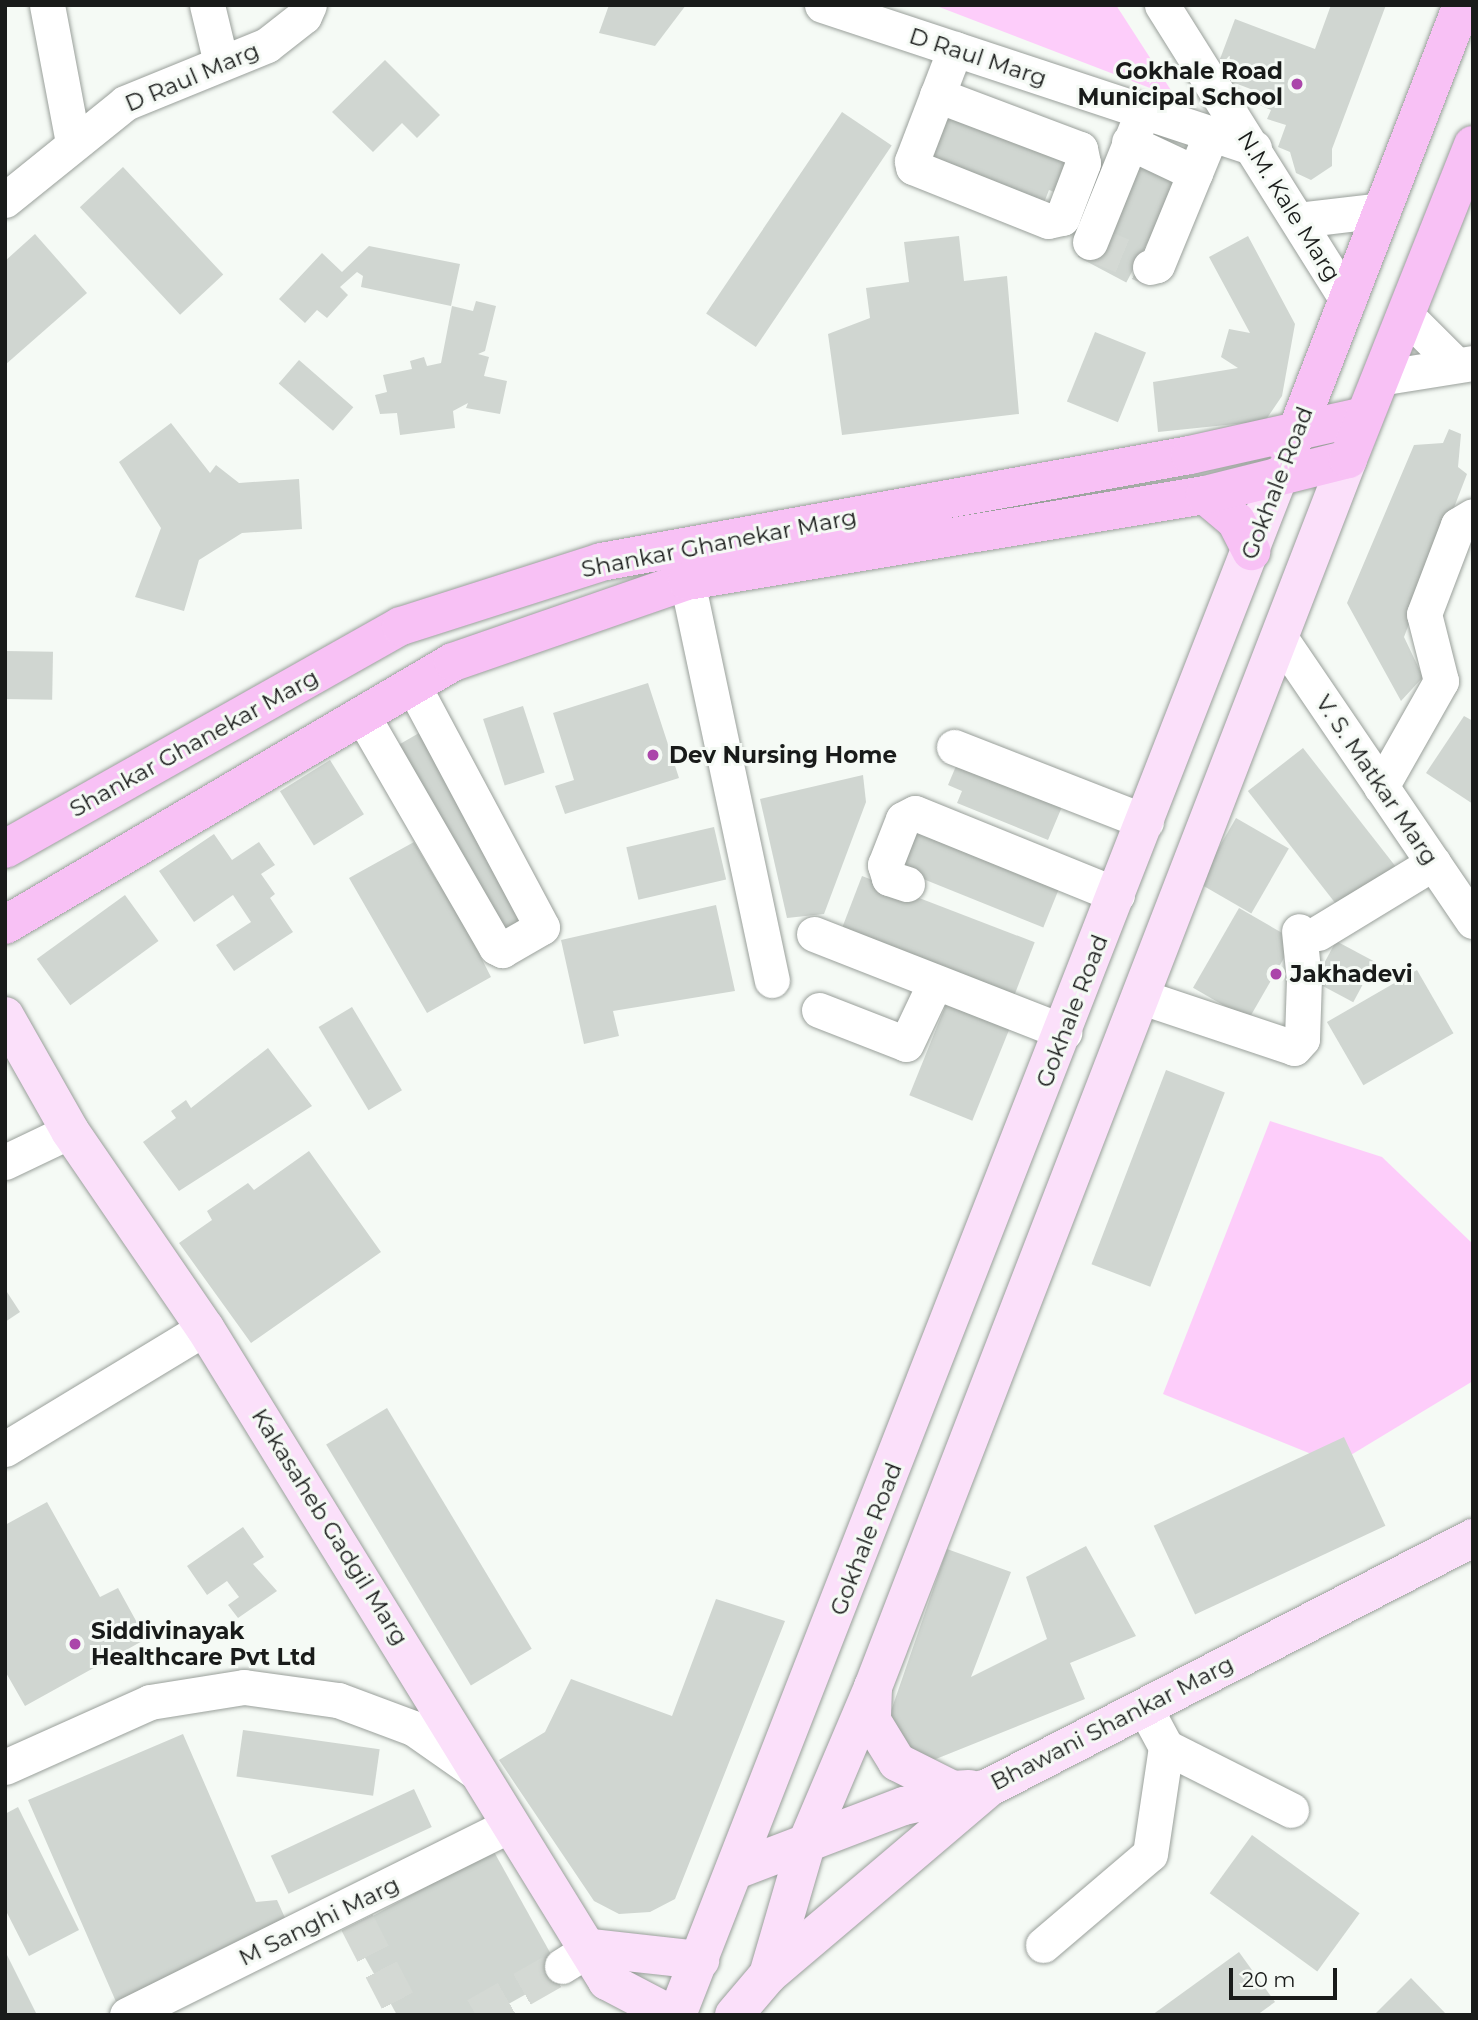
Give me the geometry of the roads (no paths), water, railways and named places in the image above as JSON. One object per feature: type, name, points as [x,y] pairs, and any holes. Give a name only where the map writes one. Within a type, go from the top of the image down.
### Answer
[{"type":"main road","name":"Gokhale Road","points":[[674,2015],[700,1961],[737,1870],[1462,5]]},
{"type":"main road","points":[[768,1976],[806,1845],[873,1687],[1364,416],[1473,145]]},
{"type":"main road","name":"Shankar Ghanekar Marg","points":[[5,849],[415,622],[601,562],[1297,432],[1364,416]]},
{"type":"main road","points":[[5,925],[453,662],[687,581],[1205,495],[1348,459]]},
{"type":"main road","points":[[1205,495],[1236,521],[1251,551]]},
{"type":"main road","name":"Kakasaheb Gadgil Marg","points":[[5,1016],[70,1131],[205,1328],[489,1782],[577,1957],[607,1982],[674,2015]]},
{"type":"main road","name":"Bhawani Shankar Marg","points":[[737,1870],[904,1806],[988,1788],[1473,1538]]},
{"type":"main road","points":[[873,1687],[872,1721],[897,1762],[953,1790],[988,1788]]},
{"type":"main road","points":[[734,2015],[768,1976],[988,1788]]},
{"type":"main road","points":[[577,1957],[700,1961]]},
{"type":"street","points":[[47,5],[73,142]]},
{"type":"street","points":[[207,5],[221,63]]},
{"type":"street","name":"D Raul Marg","points":[[5,200],[73,142],[125,103],[267,45],[304,16],[309,5]]},
{"type":"street","name":"D Raul Marg","points":[[822,5],[1066,86],[1136,127],[1212,134],[1254,148]]},
{"type":"street","name":"N.M. Kale Marg","points":[[1162,5],[1348,301]]},
{"type":"street","points":[[937,95],[1080,149],[1084,158],[1062,218],[1054,222],[913,167],[937,95],[955,49]]},
{"type":"street","points":[[1014,125],[1033,75]]},
{"type":"street","points":[[1046,136],[1066,86]]},
{"type":"street","points":[[1090,242],[1136,127],[1195,173]]},
{"type":"street","points":[[1150,267],[1157,265],[1212,134]]},
{"type":"street","points":[[1298,220],[1383,210]]},
{"type":"street","points":[[1405,314],[1464,364]]},
{"type":"street","points":[[1379,378],[1464,364]]},
{"type":"street","points":[[1381,786],[1441,681],[1424,614],[1458,525],[1473,516]]},
{"type":"street","points":[[687,581],[772,980]]},
{"type":"street","name":"V. S. Matkar Marg","points":[[1280,639],[1473,921]]},
{"type":"street","points":[[362,715],[496,947],[502,950],[542,927],[413,685]]},
{"type":"street","points":[[954,747],[1146,822]]},
{"type":"street","points":[[907,884],[890,878],[886,865],[903,819],[915,813],[1117,895]]},
{"type":"street","points":[[1144,990],[1294,1048],[1302,1039],[1309,932],[1433,863]]},
{"type":"street","points":[[814,934],[1064,1032]]},
{"type":"street","points":[[819,1010],[906,1044],[935,983]]},
{"type":"street","points":[[1144,990],[1223,1012]]},
{"type":"street","points":[[5,1162],[70,1131]]},
{"type":"street","points":[[5,1449],[205,1328]]},
{"type":"street","points":[[5,1767],[150,1702],[244,1687],[338,1700],[413,1728],[489,1782]]},
{"type":"street","points":[[1145,1708],[1166,1747],[1291,1810]]},
{"type":"street","points":[[1043,1945],[1147,1860],[1166,1747]]},
{"type":"street","name":"M Sanghi Marg","points":[[127,2015],[354,1914],[509,1825]]},
{"type":"tunnel","points":[[1090,242],[1150,267]]},
{"type":"tunnel","points":[[357,1922],[405,2015]]},
{"type":"tunnel","points":[[476,2015],[562,1966]]},
{"type":"place","name":"Gokhale Road Municipal School","points":[[1297,84]]},
{"type":"place","name":"Dev Nursing Home","points":[[653,755]]},
{"type":"place","name":"Jakhadevi","points":[[1276,974]]},
{"type":"place","name":"Siddivinayak Healthcare Pvt Ltd","points":[[75,1644]]}]
